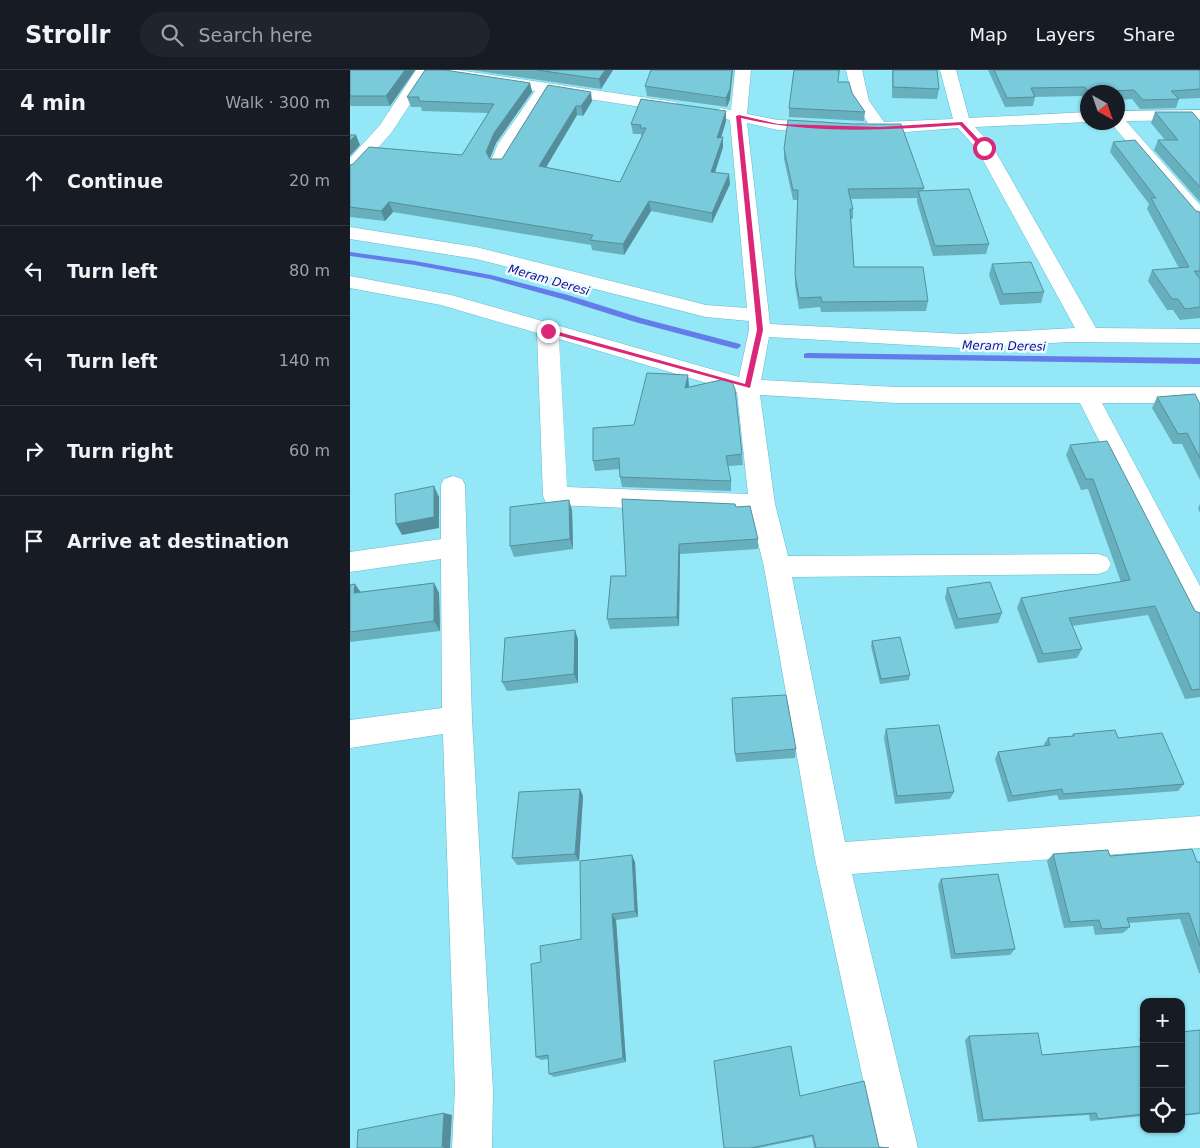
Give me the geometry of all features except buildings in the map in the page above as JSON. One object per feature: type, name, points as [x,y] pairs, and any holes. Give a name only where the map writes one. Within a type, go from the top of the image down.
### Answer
[{"type":"street","points":[[350,169],[386,128],[426,70],[498,75],[545,87],[739,116],[778,125],[880,129],[1080,117]]},
{"type":"street","points":[[743,70],[739,116],[759,322],[748,387],[762,504],[777,567],[832,859],[898,1148]]},
{"type":"street","points":[[854,70],[861,102],[880,129]]},
{"type":"street","points":[[948,70],[962,123],[984,148],[1089,335]]},
{"type":"street","points":[[499,163],[507,144],[545,87]]},
{"type":"street","points":[[1125,116],[1200,115]]},
{"type":"street","points":[[1125,130],[1200,216]]},
{"type":"street","points":[[350,233],[476,253],[706,311],[759,322],[962,341],[1089,335],[1200,336]]},
{"type":"street","points":[[350,282],[444,299],[548,331],[748,387],[896,395],[1200,395]]},
{"type":"street","points":[[548,331],[555,496],[762,504]]},
{"type":"street","points":[[1087,395],[1200,612]]},
{"type":"street","points":[[453,485],[458,719],[474,1090],[472,1148]]},
{"type":"street","points":[[350,562],[454,547]]},
{"type":"street","points":[[777,567],[1098,564]]},
{"type":"street","points":[[350,734],[458,719]]},
{"type":"street","points":[[832,859],[1200,832]]},
{"type":"waterway","name":"Meram Deresi","points":[[350,254],[415,263],[491,277],[565,297],[638,320],[737,346]]},
{"type":"waterway","name":"Meram Deresi","points":[[807,356],[1200,361]]},
{"type":"route","points":[[548,331],[748,387],[760,330],[739,116],[778,125],[880,129],[962,123],[984,148]]}]
